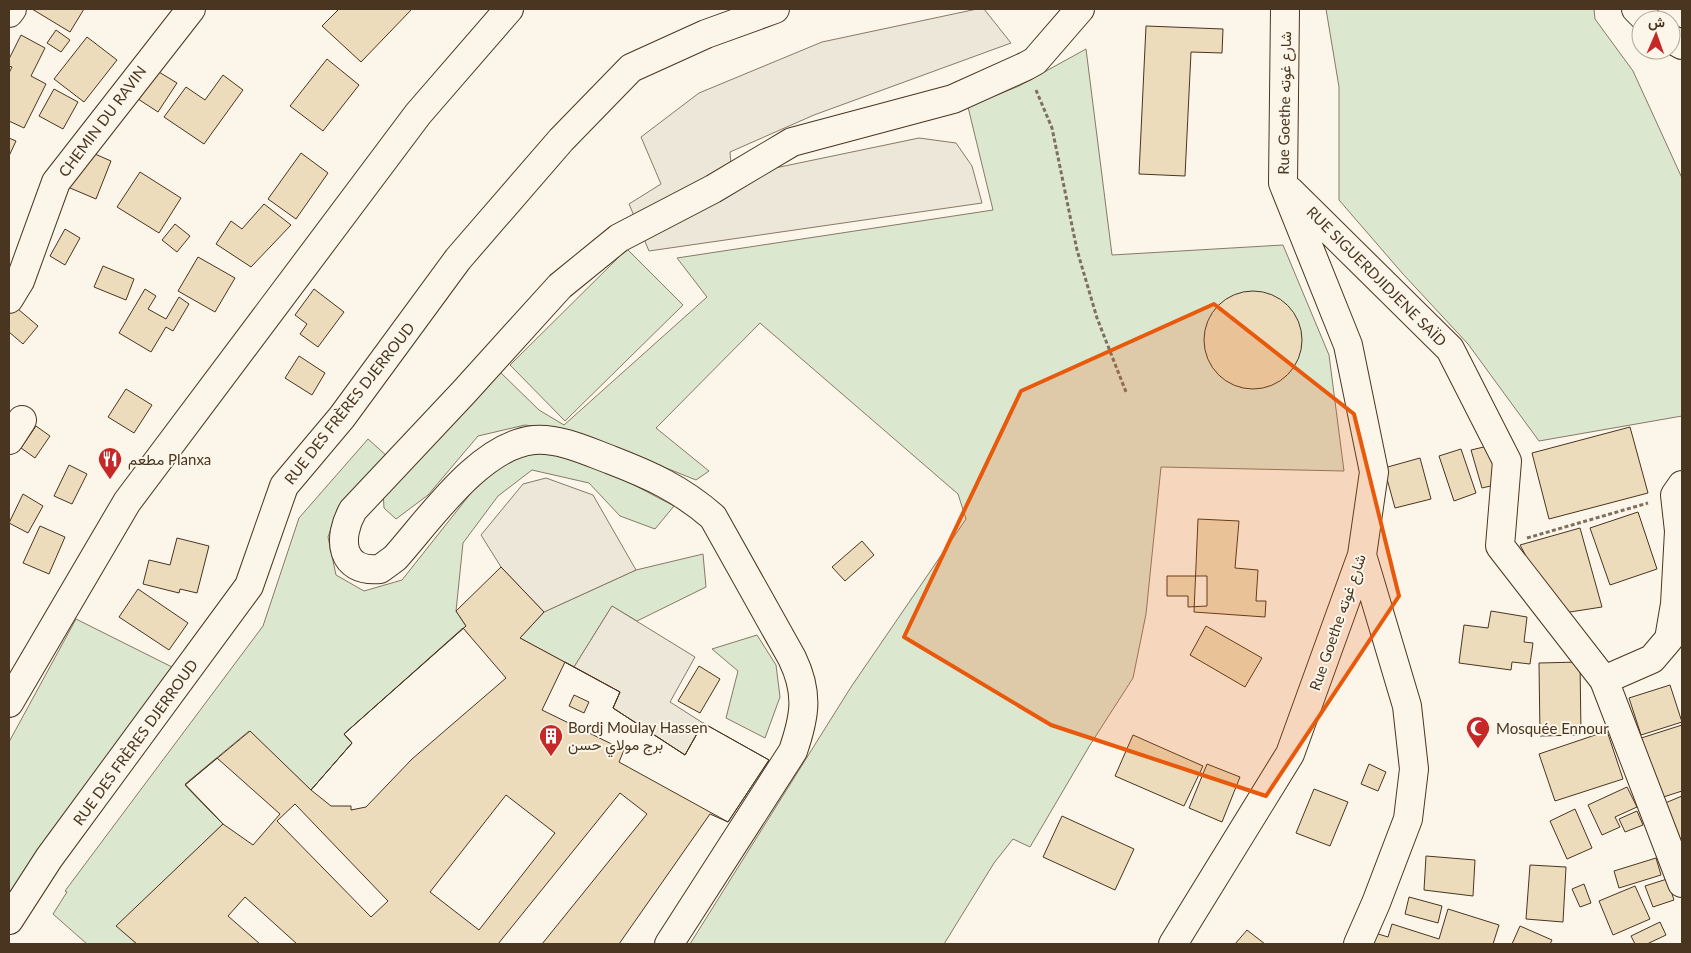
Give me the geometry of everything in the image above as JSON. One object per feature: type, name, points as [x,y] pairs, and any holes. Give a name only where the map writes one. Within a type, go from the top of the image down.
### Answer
[{"type":"street","points":[[9,13],[12,9]]},
{"type":"street","name":"CHEMIN DU RAVIN","points":[[9,299],[20,281],[56,182],[191,9]]},
{"type":"street","points":[[9,703],[127,502],[418,114],[509,9]]},
{"type":"street","name":"RUE DES FRÈRES DJERROUD","points":[[9,920],[49,858],[249,586],[284,486],[342,417],[458,259],[561,140],[631,68],[706,34],[774,9]]},
{"type":"street","points":[[669,944],[793,751],[802,725],[804,700],[801,676],[712,517],[695,501],[656,477],[582,448],[534,440],[498,452],[477,467],[395,558],[380,569],[356,567],[350,561],[345,547],[346,522],[352,510],[464,392],[560,286],[619,238],[713,189],[792,142],[954,99],[1026,66],[1035,61],[1080,9]]},
{"type":"street","name":"Rue Goethe شارع غوته","points":[[1173,944],[1290,754],[1362,555],[1374,472],[1348,345],[1283,183],[1285,9]]},
{"type":"street","name":"RUE SIGUERDJIDJENE SAÏD","points":[[1283,183],[1450,349],[1507,461],[1500,546]]},
{"type":"street","points":[[1604,680],[1652,659],[1669,639],[1675,604],[1679,490]]},
{"type":"street","points":[[1500,546],[1604,680],[1682,883]]},
{"type":"street","points":[[1358,944],[1408,819],[1414,770],[1408,706],[1362,555]]},
{"type":"path","points":[[1026,66],[1052,128],[1077,250],[1097,318],[1126,392]]},
{"type":"path","points":[[1500,546],[1679,490]]},
{"type":"highlighted area","points":[[1214,304],[1354,414],[1399,596],[1266,796],[1051,725],[904,637],[1021,391]]},
{"type":"green space","points":[[1326,9],[1594,9],[1595,19],[1633,71],[1682,178],[1682,416],[1539,441],[1468,344],[1403,274],[1339,200],[1339,87]]},
{"type":"green space","points":[[1086,49],[1112,255],[1283,245],[1329,355],[1344,471],[1161,467],[1146,614],[1133,678],[1090,745],[1030,847],[1013,839],[994,863],[944,944],[690,944],[851,687],[966,519],[958,494],[760,323],[656,428],[709,471],[696,480],[579,433],[525,425],[478,436],[428,495],[396,519],[384,508],[383,490],[499,371],[539,410],[564,425],[707,297],[677,258],[993,210],[968,107],[1019,86]]},
{"type":"green space","points":[[627,249],[683,305],[565,421],[510,365]]},
{"type":"green space","points":[[368,439],[388,457],[339,505],[328,537],[336,575],[364,591],[402,580],[471,493],[505,460],[543,450],[581,457],[674,506],[655,529],[620,516],[589,483],[532,470],[498,496],[463,543],[456,611],[466,626],[344,734],[352,743],[311,790],[249,731],[185,784],[223,824],[117,926],[137,944],[87,944],[53,914],[67,892],[65,891],[263,626],[299,518]]},
{"type":"green space","points":[[703,554],[706,587],[637,621],[612,606],[574,667],[520,638],[544,612],[636,570]]},
{"type":"green space","points":[[76,619],[182,672],[9,923],[9,742]]},
{"type":"green space","points":[[757,635],[776,665],[780,697],[765,738],[726,718],[738,671],[712,649]]},
{"type":"shaded area","points":[[984,9],[1011,43],[814,115],[730,152],[732,177],[919,138],[956,143],[972,166],[982,203],[649,251],[629,204],[661,184],[641,137],[699,93],[822,42]]},
{"type":"shaded area","points":[[546,478],[593,495],[636,570],[544,612],[501,567],[481,535],[523,484]]},
{"type":"shaded area","points":[[612,606],[695,657],[670,702],[703,723],[685,755],[613,708],[620,692],[574,667]]},
{"type":"building","points":[[32,9],[84,9],[70,32]]},
{"type":"building","points":[[339,9],[412,9],[361,62],[322,26]]},
{"type":"building","points":[[1146,26],[1223,29],[1222,53],[1191,52],[1185,176],[1139,174]]},
{"type":"building","points":[[56,30],[70,40],[61,52],[47,43]]},
{"type":"building","points":[[21,35],[45,48],[31,76],[46,84],[24,128],[9,121],[9,73],[12,67],[9,66],[9,59]]},
{"type":"building","points":[[87,37],[117,60],[84,102],[54,79]]},
{"type":"building","points":[[327,59],[359,85],[323,131],[290,106]]},
{"type":"building","points":[[154,69],[177,83],[158,112],[135,97]]},
{"type":"building","points":[[223,75],[243,90],[204,144],[164,117],[186,87],[205,100]]},
{"type":"building","points":[[54,89],[78,102],[63,129],[39,116]]},
{"type":"building","points":[[9,138],[16,141],[9,156]]},
{"type":"building","points":[[79,147],[111,161],[96,199],[63,185]]},
{"type":"building","points":[[301,153],[328,173],[296,219],[268,199]]},
{"type":"building","points":[[140,172],[181,198],[159,233],[117,207]]},
{"type":"building","points":[[264,204],[291,225],[251,267],[216,244],[231,221],[242,229]]},
{"type":"building","points":[[175,224],[190,236],[177,252],[162,240]]},
{"type":"building","points":[[65,229],[80,238],[65,265],[50,256]]},
{"type":"building","points":[[198,257],[235,278],[215,312],[178,291]]},
{"type":"building","points":[[103,266],[134,279],[126,300],[94,287]]},
{"type":"building","points":[[145,289],[156,296],[148,309],[166,319],[179,297],[189,304],[173,331],[166,327],[151,352],[119,333]]},
{"type":"building","points":[[314,289],[344,312],[318,347],[300,334],[307,324],[295,315]]},
{"type":"building","points":[[1253,291],[1272,295],[1288,305],[1298,321],[1302,340],[1298,359],[1288,375],[1272,385],[1253,389],[1234,385],[1218,375],[1208,359],[1204,340],[1208,321],[1218,305],[1234,295]]},
{"type":"building","points":[[12,304],[38,326],[23,344],[9,332],[9,308]]},
{"type":"building","points":[[299,356],[325,373],[312,395],[285,378]]},
{"type":"building","points":[[126,389],[152,405],[134,433],[108,417]]},
{"type":"building","points":[[36,426],[50,436],[35,458],[21,448]]},
{"type":"building","points":[[1630,427],[1648,493],[1549,519],[1532,453]]},
{"type":"building","points":[[1488,446],[1499,484],[1482,488],[1471,450]]},
{"type":"building","points":[[1461,449],[1476,493],[1454,501],[1439,456]]},
{"type":"building","points":[[1420,458],[1431,499],[1395,508],[1384,468]]},
{"type":"building","points":[[69,465],[87,474],[72,504],[54,496]]},
{"type":"building","points":[[23,494],[43,506],[28,533],[9,523]]},
{"type":"building","points":[[1638,512],[1657,569],[1610,585],[1590,528]]},
{"type":"building","points":[[1198,519],[1239,521],[1235,568],[1258,570],[1256,601],[1266,601],[1265,617],[1194,612]]},
{"type":"building","points":[[40,526],[65,537],[49,574],[23,563]]},
{"type":"building","points":[[1580,528],[1602,607],[1557,614],[1520,545]]},
{"type":"building","points":[[177,538],[209,546],[197,593],[180,589],[179,593],[143,584],[149,560],[170,565]]},
{"type":"building","points":[[862,541],[874,555],[845,581],[832,567]]},
{"type":"building","name":"Bordj Moulay Hassen برج مولاي حسن","points":[[501,567],[544,612],[520,638],[620,692],[613,708],[685,755],[703,723],[769,760],[728,822],[710,814],[619,944],[137,944],[116,926],[223,824],[185,785],[250,731],[311,790],[352,743],[344,734],[466,626],[456,611]],"holes":[[[574,695],[589,702],[584,713],[569,706]]]},
{"type":"building","points":[[1167,576],[1207,576],[1207,606],[1188,607],[1188,596],[1167,596]]},
{"type":"building","points":[[138,589],[188,623],[169,650],[119,617]]},
{"type":"building","points":[[1491,611],[1527,617],[1524,642],[1533,643],[1530,664],[1512,662],[1511,670],[1459,663],[1464,625],[1488,628]]},
{"type":"building","points":[[1206,626],[1262,658],[1245,687],[1190,655]]},
{"type":"building","points":[[463,628],[506,678],[412,759],[366,807],[351,810],[351,806],[331,806],[311,790],[352,743],[344,734]]},
{"type":"building","points":[[565,662],[620,692],[613,708],[685,755],[703,723],[769,760],[728,822],[619,762],[624,750],[542,710]]},
{"type":"building","points":[[1580,662],[1581,735],[1540,736],[1539,663]]},
{"type":"building","points":[[699,666],[720,679],[700,713],[678,701]]},
{"type":"building","points":[[1670,685],[1682,722],[1641,735],[1629,698]]},
{"type":"building","points":[[1682,725],[1682,791],[1654,800],[1635,740]]},
{"type":"building","points":[[1607,731],[1623,779],[1555,801],[1539,754]]},
{"type":"building","points":[[1133,735],[1203,766],[1184,806],[1115,776]]},
{"type":"building","points":[[217,758],[280,814],[253,845],[223,824],[185,785]]},
{"type":"building","points":[[1207,764],[1240,777],[1222,822],[1189,808]]},
{"type":"building","points":[[1369,764],[1386,772],[1378,791],[1361,784]]},
{"type":"building","points":[[1627,787],[1637,807],[1615,817],[1620,827],[1602,835],[1588,805]]},
{"type":"building","points":[[1314,789],[1348,802],[1330,846],[1296,833]]},
{"type":"building","points":[[620,793],[647,814],[542,944],[498,944]]},
{"type":"building","points":[[506,795],[555,833],[479,930],[430,892]]},
{"type":"building","points":[[1682,796],[1682,852],[1658,806]]},
{"type":"building","points":[[295,804],[388,901],[371,917],[277,821]]},
{"type":"building","points":[[1575,809],[1592,848],[1567,859],[1550,821]]},
{"type":"building","points":[[1637,811],[1643,825],[1625,832],[1619,819]]},
{"type":"building","points":[[1062,816],[1134,849],[1115,890],[1043,857]]},
{"type":"building","points":[[1426,856],[1475,860],[1473,896],[1424,890]]},
{"type":"building","points":[[1656,858],[1661,875],[1619,888],[1614,871]]},
{"type":"building","points":[[1530,865],[1566,867],[1563,922],[1526,919]]},
{"type":"building","points":[[1667,879],[1674,900],[1653,907],[1645,886]]},
{"type":"building","points":[[1584,884],[1591,903],[1580,907],[1572,889]]},
{"type":"building","points":[[1635,886],[1650,919],[1613,935],[1599,901]]},
{"type":"building","points":[[245,897],[297,944],[260,944],[228,916]]},
{"type":"building","points":[[1409,897],[1442,906],[1438,923],[1405,914]]},
{"type":"building","points":[[1448,909],[1499,925],[1493,944],[1372,944],[1375,933],[1388,937],[1392,924],[1439,939]]},
{"type":"building","points":[[1660,922],[1666,935],[1647,944],[1635,944],[1631,936]]},
{"type":"building","points":[[1520,926],[1552,940],[1550,944],[1512,944]]},
{"type":"building","points":[[1247,930],[1265,944],[1235,944]]},
{"type":"place","name":"مطعم Planxa","points":[[110,480]]},
{"type":"place","name":"Mosquée Ennour","points":[[1478,749]]},
{"type":"place","name":"Bordj Moulay Hassen برج مولاي حسن","points":[[551,757]]}]
